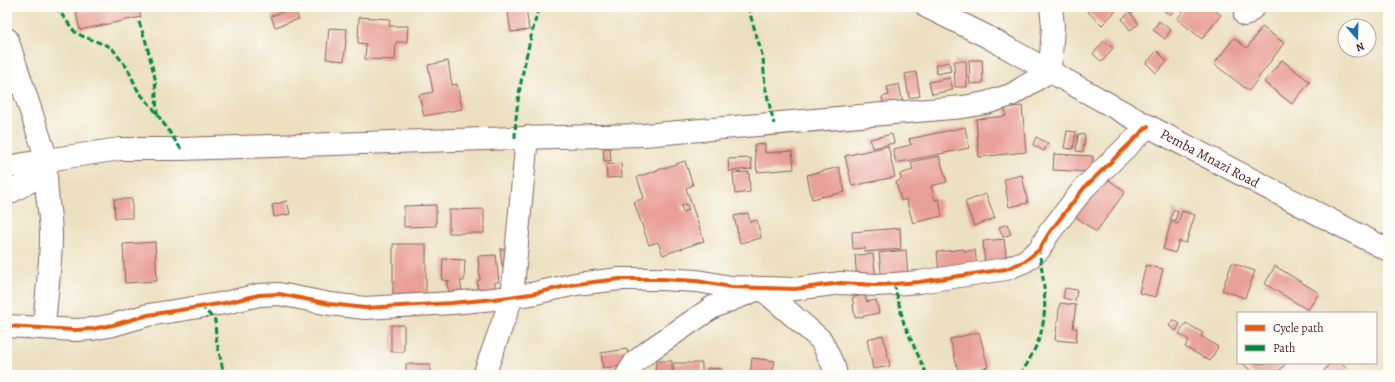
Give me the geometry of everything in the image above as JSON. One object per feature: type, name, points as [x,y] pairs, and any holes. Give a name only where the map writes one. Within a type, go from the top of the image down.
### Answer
[{"type":"street","name":"Pemba Mnazi Road","points":[[927,7],[986,36],[1148,126],[1388,250]]},
{"type":"street","points":[[7,167],[46,166],[120,149],[189,149],[644,135],[962,107],[986,103],[1011,95],[1050,71],[1053,26],[1051,7]]},
{"type":"street","points":[[7,39],[46,166],[50,213],[51,263],[44,327]]},
{"type":"street","points":[[7,326],[76,330],[92,329],[113,325],[148,315],[225,303],[258,295],[279,294],[330,304],[365,308],[452,303],[512,297],[576,284],[620,279],[669,279],[697,281],[731,287],[795,289],[841,283],[876,286],[919,282],[1006,269],[1025,261],[1038,250],[1049,233],[1084,188],[1148,126]]},
{"type":"street","points":[[484,374],[512,297],[527,138]]},
{"type":"street","points":[[7,194],[46,166]]},
{"type":"street","points":[[627,375],[634,362],[713,307],[761,288]]},
{"type":"street","points":[[761,288],[821,340],[834,367],[836,375]]},
{"type":"building","points":[[105,7],[138,7],[141,17],[80,30],[76,13]]},
{"type":"building","points":[[507,7],[526,7],[529,30],[511,32]]},
{"type":"building","points":[[1083,7],[1120,7],[1102,25]]},
{"type":"building","points":[[1160,7],[1177,7],[1170,15]]},
{"type":"building","points":[[1187,7],[1211,7],[1221,15],[1202,39],[1177,19]]},
{"type":"building","points":[[294,8],[299,19],[275,27],[271,16]]},
{"type":"building","points":[[1130,12],[1139,24],[1130,30],[1122,19]]},
{"type":"building","points":[[359,17],[390,19],[389,26],[408,26],[407,42],[396,42],[395,60],[365,59],[366,44],[358,43]]},
{"type":"building","points":[[1159,21],[1171,30],[1165,39],[1153,30]]},
{"type":"building","points":[[1262,27],[1284,43],[1249,91],[1214,64],[1234,38],[1247,48]]},
{"type":"building","points":[[329,28],[347,29],[344,61],[326,59]]},
{"type":"building","points":[[1104,41],[1113,48],[1102,62],[1093,54]]},
{"type":"building","points":[[1157,51],[1167,61],[1156,73],[1146,63]]},
{"type":"building","points":[[969,60],[982,60],[983,83],[970,84]]},
{"type":"building","points":[[1282,60],[1310,82],[1292,104],[1264,82]]},
{"type":"building","points":[[448,61],[452,85],[457,84],[462,109],[424,116],[419,95],[433,92],[428,65]]},
{"type":"building","points":[[954,61],[966,61],[967,87],[955,87]]},
{"type":"building","points":[[949,62],[951,71],[937,74],[935,65]]},
{"type":"building","points":[[916,72],[920,96],[909,98],[905,74]]},
{"type":"building","points":[[950,78],[953,90],[932,94],[929,82]]},
{"type":"building","points":[[899,84],[903,104],[885,108],[882,97],[889,95],[887,87]]},
{"type":"building","points":[[1022,106],[1026,152],[979,157],[976,119],[1006,116],[1005,108]]},
{"type":"building","points":[[965,127],[969,148],[896,163],[893,149],[911,145],[909,139]]},
{"type":"building","points":[[1067,131],[1076,132],[1073,149],[1064,148]]},
{"type":"building","points":[[892,134],[894,143],[872,148],[870,139]]},
{"type":"building","points":[[1078,134],[1085,135],[1083,152],[1076,151]]},
{"type":"building","points":[[1036,137],[1048,143],[1044,151],[1033,145]]},
{"type":"building","points":[[765,144],[765,153],[792,151],[794,169],[757,172],[754,145]]},
{"type":"building","points":[[888,146],[895,177],[852,186],[845,156]]},
{"type":"building","points":[[610,148],[611,161],[604,161],[603,149]]},
{"type":"building","points":[[1054,154],[1093,156],[1092,172],[1053,170]]},
{"type":"building","points":[[939,156],[947,182],[931,186],[935,200],[939,199],[942,216],[913,223],[906,199],[901,201],[896,182],[901,180],[900,174],[913,170],[911,162]]},
{"type":"building","points":[[751,158],[752,169],[729,171],[728,159]]},
{"type":"building","points":[[685,161],[693,185],[686,188],[704,241],[663,255],[658,242],[649,245],[634,202],[644,198],[637,177]],"holes":[[[687,204],[689,210],[683,212],[681,206]]]},
{"type":"building","points":[[621,163],[622,177],[607,178],[606,165]]},
{"type":"building","points":[[839,167],[845,192],[812,199],[807,175]]},
{"type":"building","points":[[749,172],[750,192],[735,194],[733,173]]},
{"type":"building","points":[[1022,175],[1028,203],[1009,207],[1004,179]]},
{"type":"building","points":[[1104,176],[1125,192],[1096,232],[1075,216]]},
{"type":"building","points":[[986,194],[995,218],[974,226],[965,202]]},
{"type":"building","points":[[114,199],[132,199],[132,218],[115,218]]},
{"type":"building","points":[[287,201],[290,214],[274,217],[272,205]]},
{"type":"building","points":[[436,205],[436,226],[404,227],[404,206]]},
{"type":"building","points":[[484,209],[484,233],[449,233],[449,210]]},
{"type":"building","points":[[1174,209],[1178,211],[1175,221],[1170,219]]},
{"type":"building","points":[[1182,211],[1195,215],[1186,243],[1179,241],[1175,253],[1163,249],[1171,222],[1178,224]]},
{"type":"building","points":[[748,213],[750,222],[757,220],[761,238],[740,243],[734,216]]},
{"type":"building","points":[[1007,224],[1011,234],[1003,237],[999,227]]},
{"type":"building","points":[[900,228],[901,249],[865,252],[865,248],[853,249],[852,232]]},
{"type":"building","points":[[1004,239],[1007,263],[985,265],[983,241]]},
{"type":"building","points":[[155,242],[157,281],[125,283],[123,244]]},
{"type":"building","points":[[393,244],[426,244],[426,294],[393,295]]},
{"type":"building","points":[[500,249],[510,249],[511,266],[502,267]]},
{"type":"building","points":[[964,249],[964,251],[975,250],[977,268],[939,272],[937,252]]},
{"type":"building","points":[[906,250],[908,279],[882,281],[879,253]]},
{"type":"building","points":[[873,254],[876,280],[857,282],[855,255]]},
{"type":"building","points":[[496,255],[499,282],[495,282],[495,294],[478,295],[477,281],[480,280],[478,256]]},
{"type":"building","points":[[443,259],[465,260],[464,281],[460,281],[463,295],[451,298],[446,282],[450,281],[442,280]]},
{"type":"building","points":[[1232,263],[1255,271],[1245,298],[1222,290]]},
{"type":"building","points":[[1146,265],[1163,269],[1156,297],[1139,293]]},
{"type":"building","points":[[1275,266],[1319,293],[1308,310],[1265,284]]},
{"type":"building","points":[[1065,288],[1077,290],[1075,301],[1063,298]]},
{"type":"building","points":[[864,294],[867,302],[876,300],[879,313],[855,318],[852,298]]},
{"type":"building","points":[[1060,303],[1076,305],[1073,328],[1077,328],[1076,342],[1055,340]]},
{"type":"building","points":[[1173,319],[1180,324],[1176,331],[1169,326]]},
{"type":"building","points":[[1186,323],[1203,333],[1201,336],[1218,347],[1210,361],[1185,347],[1189,340],[1179,334]]},
{"type":"building","points":[[391,325],[404,325],[404,352],[391,352]]},
{"type":"building","points":[[979,332],[988,367],[959,374],[950,339]]},
{"type":"building","points":[[883,335],[890,366],[873,369],[867,339]]},
{"type":"building","points":[[627,349],[629,365],[603,368],[601,353]]},
{"type":"building","points":[[752,358],[775,361],[772,375],[750,375]]},
{"type":"building","points":[[656,361],[672,361],[672,375],[655,375]]},
{"type":"building","points":[[674,363],[702,363],[702,375],[673,375]]},
{"type":"building","points":[[406,364],[430,364],[430,375],[406,375]]},
{"type":"building","points":[[1243,364],[1285,364],[1276,375],[1256,375]]},
{"type":"building","points":[[1329,364],[1341,364],[1348,369],[1344,375],[1321,375]]},
{"type":"building","points":[[708,368],[722,369],[721,375],[707,375]]},
{"type":"marked path","points":[[56,7],[75,32],[111,47],[128,69],[137,89],[153,108],[181,149]]},
{"type":"marked path","points":[[515,138],[517,105],[523,72],[539,7]]},
{"type":"marked path","points":[[748,7],[763,58],[765,86],[774,124]]},
{"type":"marked path","points":[[139,22],[146,42],[155,78],[157,114]]},
{"type":"marked path","points":[[1021,375],[1036,346],[1043,325],[1045,303],[1039,250]]},
{"type":"marked path","points":[[894,284],[904,324],[927,375]]},
{"type":"marked path","points":[[201,306],[215,320],[216,338],[224,375]]},
{"type":"cycle path","points":[[7,326],[75,330],[92,329],[113,325],[148,315],[225,303],[259,295],[279,294],[330,304],[365,308],[494,299],[531,294],[576,284],[620,279],[662,279],[697,281],[731,287],[795,289],[841,283],[876,285],[919,282],[1006,269],[1025,261],[1039,250],[1049,233],[1084,188],[1148,126]]}]
